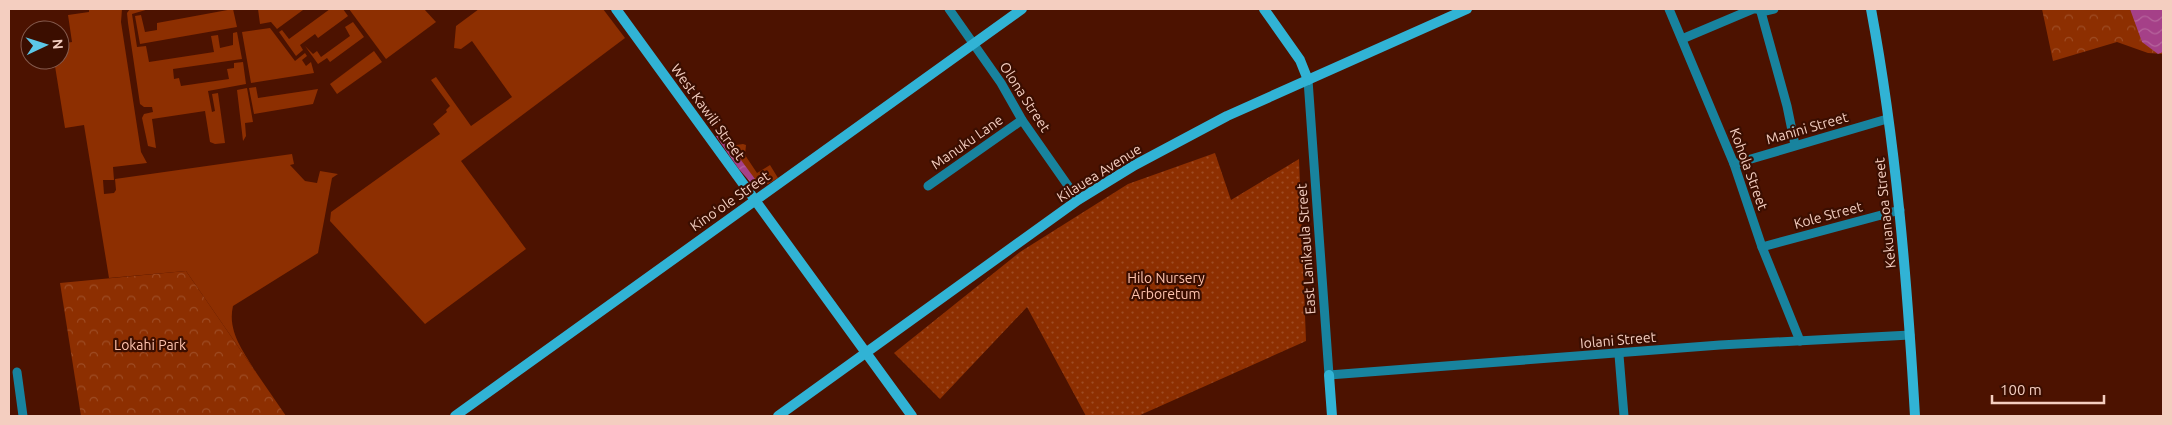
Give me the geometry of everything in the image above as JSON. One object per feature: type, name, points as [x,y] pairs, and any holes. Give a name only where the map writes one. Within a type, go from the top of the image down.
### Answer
[{"type":"street","name":"West Kawili Street","points":[[616,9],[912,416]]},
{"type":"street","name":"Olona Street","points":[[949,9],[1001,83],[1022,120],[1078,200]]},
{"type":"street","name":"Kinoʻole Street","points":[[455,416],[1022,9]]},
{"type":"street","points":[[1264,9],[1300,60],[1308,80]]},
{"type":"street","name":"Kilauea Avenue","points":[[778,416],[1078,200],[1135,165],[1216,121],[1467,9]]},
{"type":"street","name":"Kohola Street","points":[[1669,9],[1734,164],[1762,247],[1800,341]]},
{"type":"street","points":[[1682,39],[1753,9],[1759,9],[1787,106],[1795,145]]},
{"type":"street","points":[[1761,12],[1774,9]]},
{"type":"street","name":"Kekuanaoa Street","points":[[1871,9],[1884,81],[1887,118],[1900,210],[1915,416]]},
{"type":"street","name":"East Lanikaula Street","points":[[1308,80],[1332,416]]},
{"type":"street","name":"Manini Street","points":[[1734,164],[1887,118]]},
{"type":"street","name":"Manuku Lane","points":[[928,186],[1022,120]]},
{"type":"street","name":"Kole Street","points":[[1762,247],[1900,210]]},
{"type":"street","name":"Iolani Street","points":[[1329,375],[1800,341],[1910,335]]},
{"type":"street","points":[[1619,354],[1624,416]]},
{"type":"street","points":[[16,372],[23,416]]},
{"type":"green space","points":[[89,9],[122,9],[121,22],[141,152],[147,163],[113,167],[114,180],[103,180],[104,194],[114,193],[116,190],[115,179],[292,154],[294,164],[290,165],[305,181],[317,183],[320,171],[338,174],[332,178],[318,253],[233,306],[232,324],[238,342],[257,374],[186,271],[109,278],[84,125],[65,128],[56,70],[70,70],[70,42],[72,42],[68,15],[89,12]]},
{"type":"green space","points":[[130,9],[149,9],[132,14],[137,47],[146,46],[149,62],[214,52],[211,36],[218,35],[220,48],[233,45],[233,33],[237,32],[242,59],[173,69],[174,79],[179,78],[181,86],[229,79],[227,69],[234,68],[234,63],[243,62],[246,84],[208,91],[212,112],[215,111],[212,94],[218,93],[225,143],[215,144],[210,142],[205,111],[152,119],[156,148],[148,146],[142,118],[144,114],[153,112],[152,107],[144,107],[140,104],[128,23],[127,13]]},
{"type":"green space","points":[[233,9],[237,27],[140,44],[135,16],[141,15],[145,32],[157,30],[157,23]]},
{"type":"green space","points":[[258,9],[303,10],[277,29],[271,22],[260,24]]},
{"type":"green space","points":[[330,9],[343,9],[348,16],[318,38],[315,34],[300,45],[303,50],[296,56],[279,32],[282,30],[289,39]]},
{"type":"green space","points":[[349,9],[424,9],[436,22],[386,59]]},
{"type":"green space","points":[[479,9],[603,9],[625,38],[461,161],[526,249],[425,324],[330,221],[331,212],[440,134],[433,124],[447,112],[446,110],[450,106],[431,80],[436,77],[471,126],[512,97],[472,41],[461,49],[454,48],[456,26]]},
{"type":"green space","points":[[2042,9],[2163,9],[2163,54],[2148,53],[2117,42],[2053,61]]},
{"type":"green space","points":[[353,22],[364,37],[330,62],[327,58],[318,64],[305,46],[313,54],[317,51],[321,57],[350,36],[345,27]]},
{"type":"green space","points":[[270,28],[295,61],[305,53],[307,56],[302,60],[306,66],[311,62],[314,73],[251,83],[242,32]]},
{"type":"green space","points":[[374,51],[382,62],[337,94],[330,84]]},
{"type":"green space","points":[[256,87],[258,98],[318,89],[313,104],[254,114],[249,88]]},
{"type":"green space","points":[[247,88],[253,122],[245,123],[246,136],[243,141],[237,90]]},
{"type":"green space","points":[[746,145],[745,155],[757,173],[770,165],[778,178],[768,184],[752,183],[755,180],[730,146]]},
{"type":"green space","name":"Hilo Nursery Arboretum","points":[[1215,153],[1231,200],[1299,159],[1306,341],[1138,416],[1086,416],[1027,307],[940,399],[894,353],[1020,252],[1128,184]]},
{"type":"green space","name":"Lokahi Park","points":[[186,271],[286,416],[81,416],[60,283]]},
{"type":"water","points":[[2130,9],[2163,9],[2163,52],[2158,54],[2142,42]]},
{"type":"water","points":[[721,133],[755,179],[751,183],[716,136]]}]
